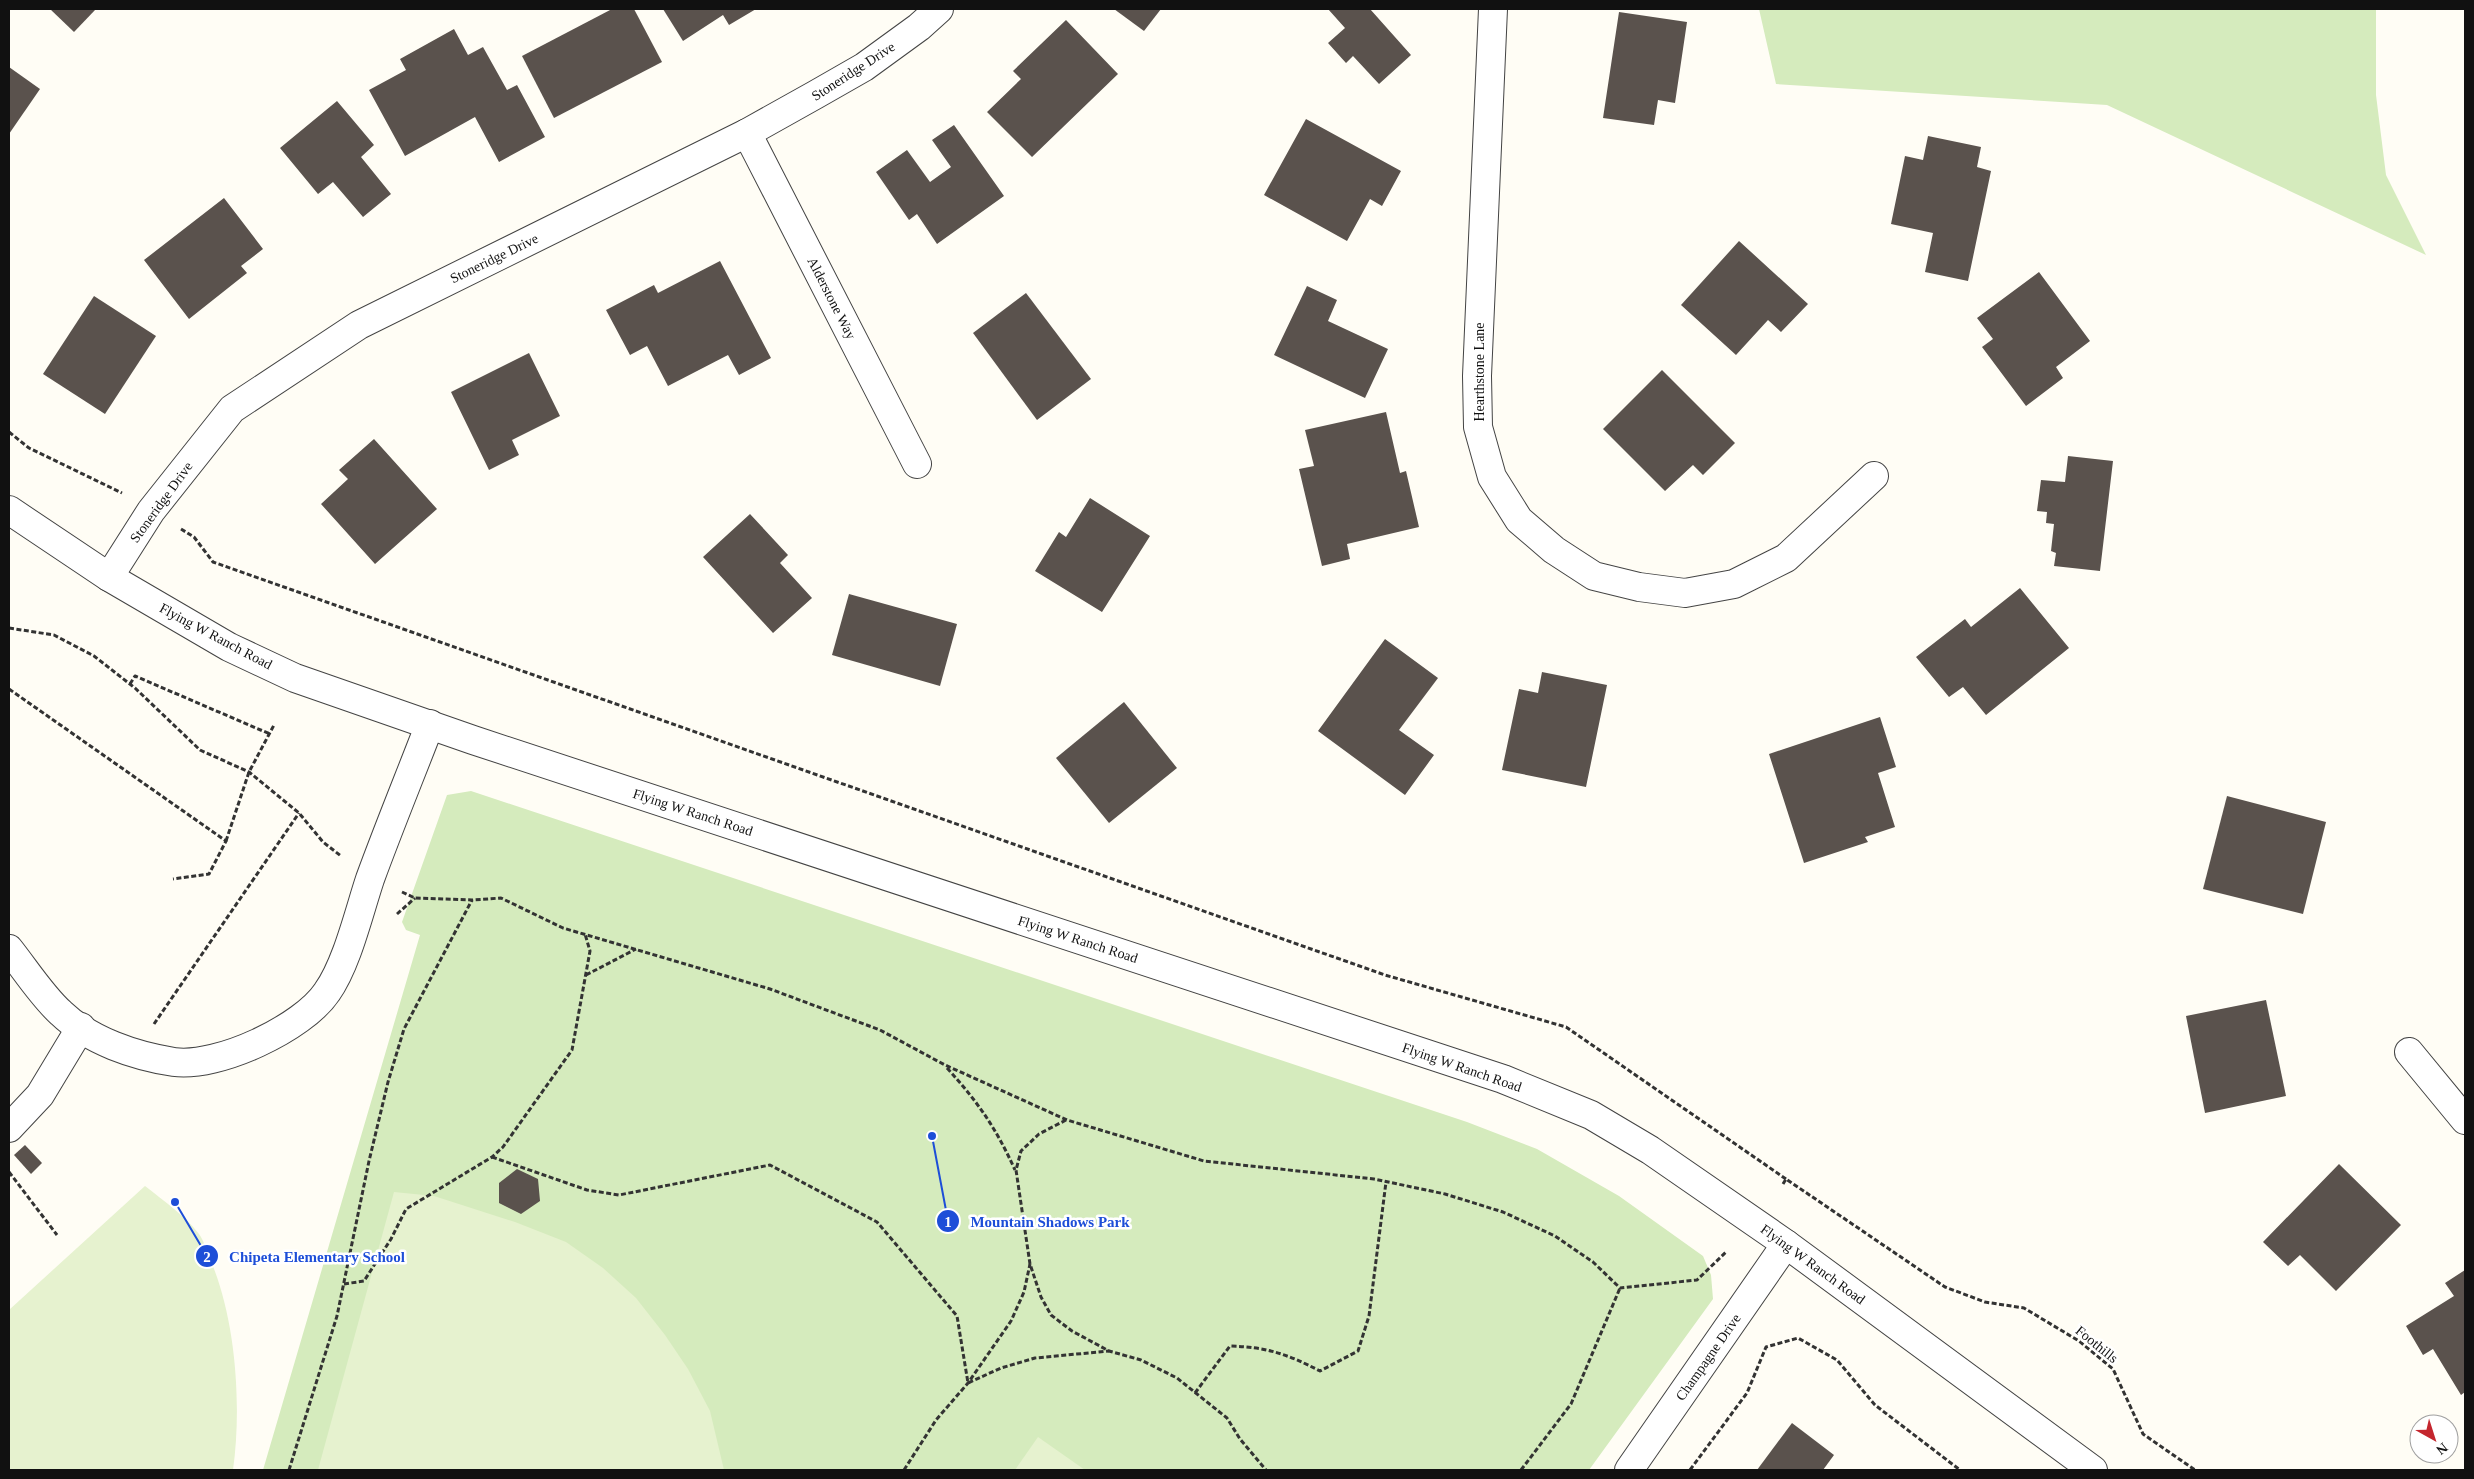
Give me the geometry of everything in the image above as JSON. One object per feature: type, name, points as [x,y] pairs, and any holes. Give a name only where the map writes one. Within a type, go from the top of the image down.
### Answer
[{"type":"street","name":"Stoneridge Drive","points":[[109,577],[151,511],[232,409],[360,325],[747,133],[864,67],[919,27],[939,9]]},
{"type":"street","name":"Hearthstone Lane","points":[[1493,9],[1477,376],[1478,428],[1492,476],[1519,520],[1554,550],[1594,576],[1639,587],[1685,593],[1734,584],[1786,558],[1874,476]]},
{"type":"street","name":"Alderstone Way","points":[[747,133],[917,464]]},
{"type":"street","name":"Flying W Ranch Road","points":[[9,510],[109,577],[229,647],[295,678],[1502,1079],[1591,1115],[1650,1150],[1786,1244],[2093,1470]]},
{"type":"street","points":[[9,949],[61,1013],[80,1028],[119,1048],[176,1062],[216,1058],[252,1046],[281,1031],[304,1014],[327,992],[342,961],[371,877],[430,724]]},
{"type":"street","points":[[9,1128],[40,1094],[80,1028]]},
{"type":"street","points":[[2409,1052],[2465,1120]]},
{"type":"street","name":"Champagne Drive","points":[[1629,1470],[1786,1244]]},
{"type":"path","name":"Foothills","points":[[9,432],[29,448],[116,490],[194,537],[213,562],[1385,975],[1566,1027],[1945,1287],[1985,1302],[2024,1308],[2079,1341],[2113,1369],[2143,1434],[2195,1470]]},
{"type":"path","points":[[9,628],[54,635],[94,656],[130,684],[173,722],[200,750],[249,772],[299,813],[323,842],[371,877],[415,898],[472,900],[500,898],[563,928],[770,989],[880,1030],[945,1065],[1066,1120],[1204,1160],[1386,1182],[1445,1194],[1503,1212],[1555,1236],[1593,1262],[1620,1288],[1697,1280],[1726,1252]]},
{"type":"path","points":[[130,684],[135,676],[270,734]]},
{"type":"path","points":[[9,689],[226,841]]},
{"type":"path","points":[[173,879],[209,874],[226,841],[249,772],[274,726]]},
{"type":"path","points":[[119,1048],[146,1036],[299,813]]},
{"type":"path","points":[[289,1470],[337,1316],[369,1161],[388,1082],[404,1029],[472,900]]},
{"type":"path","points":[[344,1284],[364,1280],[392,1239],[406,1209],[492,1157],[503,1147],[572,1050],[590,951],[585,934]]},
{"type":"path","points":[[586,976],[636,949]]},
{"type":"path","points":[[945,1065],[976,1100],[998,1134],[1016,1170],[1030,1264],[1041,1297],[1052,1315],[1072,1331],[1109,1351],[1141,1360],[1177,1378],[1227,1418],[1240,1439],[1266,1470]]},
{"type":"path","points":[[1016,1170],[1021,1151],[1039,1134],[1066,1120]]},
{"type":"path","points":[[492,1157],[587,1190],[620,1195],[770,1165],[877,1222],[956,1316],[968,1383]]},
{"type":"path","points":[[9,1172],[57,1235]]},
{"type":"path","points":[[1783,1184],[1786,1179]]},
{"type":"path","points":[[1195,1393],[1230,1346],[1262,1347],[1298,1359],[1320,1371],[1358,1351],[1369,1316],[1386,1182]]},
{"type":"path","points":[[904,1470],[936,1420],[968,1383],[1011,1321],[1024,1292],[1030,1264]]},
{"type":"path","points":[[1521,1470],[1571,1404],[1620,1288]]},
{"type":"path","points":[[1690,1470],[1747,1393],[1766,1347],[1798,1338],[1837,1360],[1875,1404],[1960,1470]]},
{"type":"path","points":[[968,1383],[1001,1368],[1035,1358],[1109,1351]]},
{"type":"green space","points":[[1759,9],[2376,9],[2376,95],[2386,175],[2426,255],[2107,105],[1776,84]]},
{"type":"green space","points":[[471,791],[1467,1122],[1537,1149],[1619,1196],[1703,1256],[1711,1275],[1713,1299],[1589,1470],[263,1470],[420,935],[406,930],[402,922],[447,795]]},
{"type":"green space","points":[[145,1186],[180,1214],[199,1234],[219,1283],[226,1308],[235,1363],[237,1418],[233,1470],[9,1470],[9,1310]]},
{"type":"green space","points":[[394,1192],[434,1196],[515,1222],[566,1242],[603,1268],[636,1298],[665,1335],[688,1369],[710,1411],[724,1470],[318,1470]]},
{"type":"green space","points":[[1038,1437],[1085,1470],[1015,1470]]},
{"type":"building","points":[[50,9],[96,9],[74,32]]},
{"type":"building","points":[[612,9],[634,9],[662,62],[554,118],[522,56]]},
{"type":"building","points":[[663,9],[756,9],[729,25],[723,15],[683,41]]},
{"type":"building","points":[[1114,9],[1161,9],[1144,31]]},
{"type":"building","points":[[1328,9],[1370,9],[1411,55],[1379,84],[1353,56],[1346,63],[1328,43],[1345,28]]},
{"type":"building","points":[[1619,12],[1687,22],[1675,103],[1658,100],[1654,125],[1603,118]]},
{"type":"building","points":[[1066,20],[1118,74],[1032,157],[987,112],[1021,79],[1013,71]]},
{"type":"building","points":[[454,29],[468,55],[483,47],[507,90],[517,85],[545,137],[499,162],[475,117],[405,156],[369,90],[406,70],[400,59]]},
{"type":"building","points":[[9,67],[40,89],[9,134]]},
{"type":"building","points":[[337,101],[374,145],[361,157],[391,194],[363,217],[333,182],[318,194],[280,148]]},
{"type":"building","points":[[1306,119],[1401,171],[1382,206],[1370,199],[1347,241],[1264,195]]},
{"type":"building","points":[[954,125],[1004,196],[937,244],[917,214],[909,220],[876,172],[907,150],[930,182],[951,167],[932,140]]},
{"type":"building","points":[[1928,136],[1981,147],[1977,167],[1991,171],[1968,281],[1925,272],[1933,233],[1891,224],[1905,156],[1923,160]]},
{"type":"building","points":[[224,198],[263,249],[241,266],[247,273],[189,319],[144,260]]},
{"type":"building","points":[[1739,241],[1808,304],[1781,332],[1768,320],[1736,355],[1681,305]]},
{"type":"building","points":[[720,261],[771,358],[739,375],[728,355],[668,386],[647,346],[630,355],[606,310],[654,285],[658,293]]},
{"type":"building","points":[[2039,272],[2090,341],[2056,367],[2063,378],[2026,406],[1982,347],[1993,339],[1977,318]]},
{"type":"building","points":[[1307,286],[1337,300],[1328,321],[1388,349],[1365,398],[1274,355]]},
{"type":"building","points":[[1026,293],[1091,379],[1037,420],[973,333]]},
{"type":"building","points":[[94,296],[156,336],[105,414],[43,374]]},
{"type":"building","points":[[529,353],[560,416],[512,440],[519,455],[489,470],[451,392]]},
{"type":"building","points":[[1662,370],[1735,443],[1703,475],[1693,465],[1665,491],[1603,429]]},
{"type":"building","points":[[1386,412],[1400,473],[1406,471],[1419,527],[1347,544],[1350,559],[1322,566],[1299,469],[1314,466],[1305,430]]},
{"type":"building","points":[[374,439],[437,509],[375,564],[321,504],[348,479],[339,470]]},
{"type":"building","points":[[2068,456],[2113,461],[2100,571],[2054,566],[2056,553],[2051,551],[2054,524],[2046,523],[2047,512],[2037,511],[2041,480],[2065,482]]},
{"type":"building","points":[[1090,498],[1150,536],[1102,612],[1035,571],[1059,532],[1066,537]]},
{"type":"building","points":[[750,514],[788,555],[780,563],[812,598],[773,633],[703,557]]},
{"type":"building","points":[[2020,588],[2069,648],[1986,715],[1963,687],[1949,697],[1916,657],[1965,619],[1971,627]]},
{"type":"building","points":[[849,594],[957,624],[940,686],[832,655]]},
{"type":"building","points":[[1385,639],[1438,678],[1399,730],[1434,755],[1405,795],[1318,731]]},
{"type":"building","points":[[1542,672],[1607,685],[1586,787],[1502,770],[1519,689],[1538,693]]},
{"type":"building","points":[[1124,702],[1177,768],[1109,823],[1056,758]]},
{"type":"building","points":[[1880,717],[1896,767],[1878,773],[1895,827],[1865,837],[1868,842],[1804,863],[1769,754]]},
{"type":"building","points":[[2227,796],[2326,822],[2303,914],[2203,889]]},
{"type":"building","points":[[2266,1000],[2286,1096],[2205,1113],[2186,1016]]},
{"type":"building","points":[[25,1145],[42,1163],[31,1174],[14,1155]]},
{"type":"building","points":[[2339,1164],[2401,1225],[2336,1291],[2300,1255],[2288,1266],[2263,1242]]},
{"type":"building","points":[[517,1169],[538,1179],[540,1201],[521,1214],[499,1203],[499,1183]]},
{"type":"building","points":[[2465,1270],[2465,1392],[2461,1395],[2433,1349],[2423,1355],[2406,1326],[2454,1296],[2445,1283]]},
{"type":"building","points":[[1792,1423],[1834,1455],[1823,1470],[1757,1470]]},
{"type":"place","name":"Mountain Shadows Park","points":[[932,1136]]},
{"type":"place","name":"Chipeta Elementary School","points":[[175,1202]]}]
